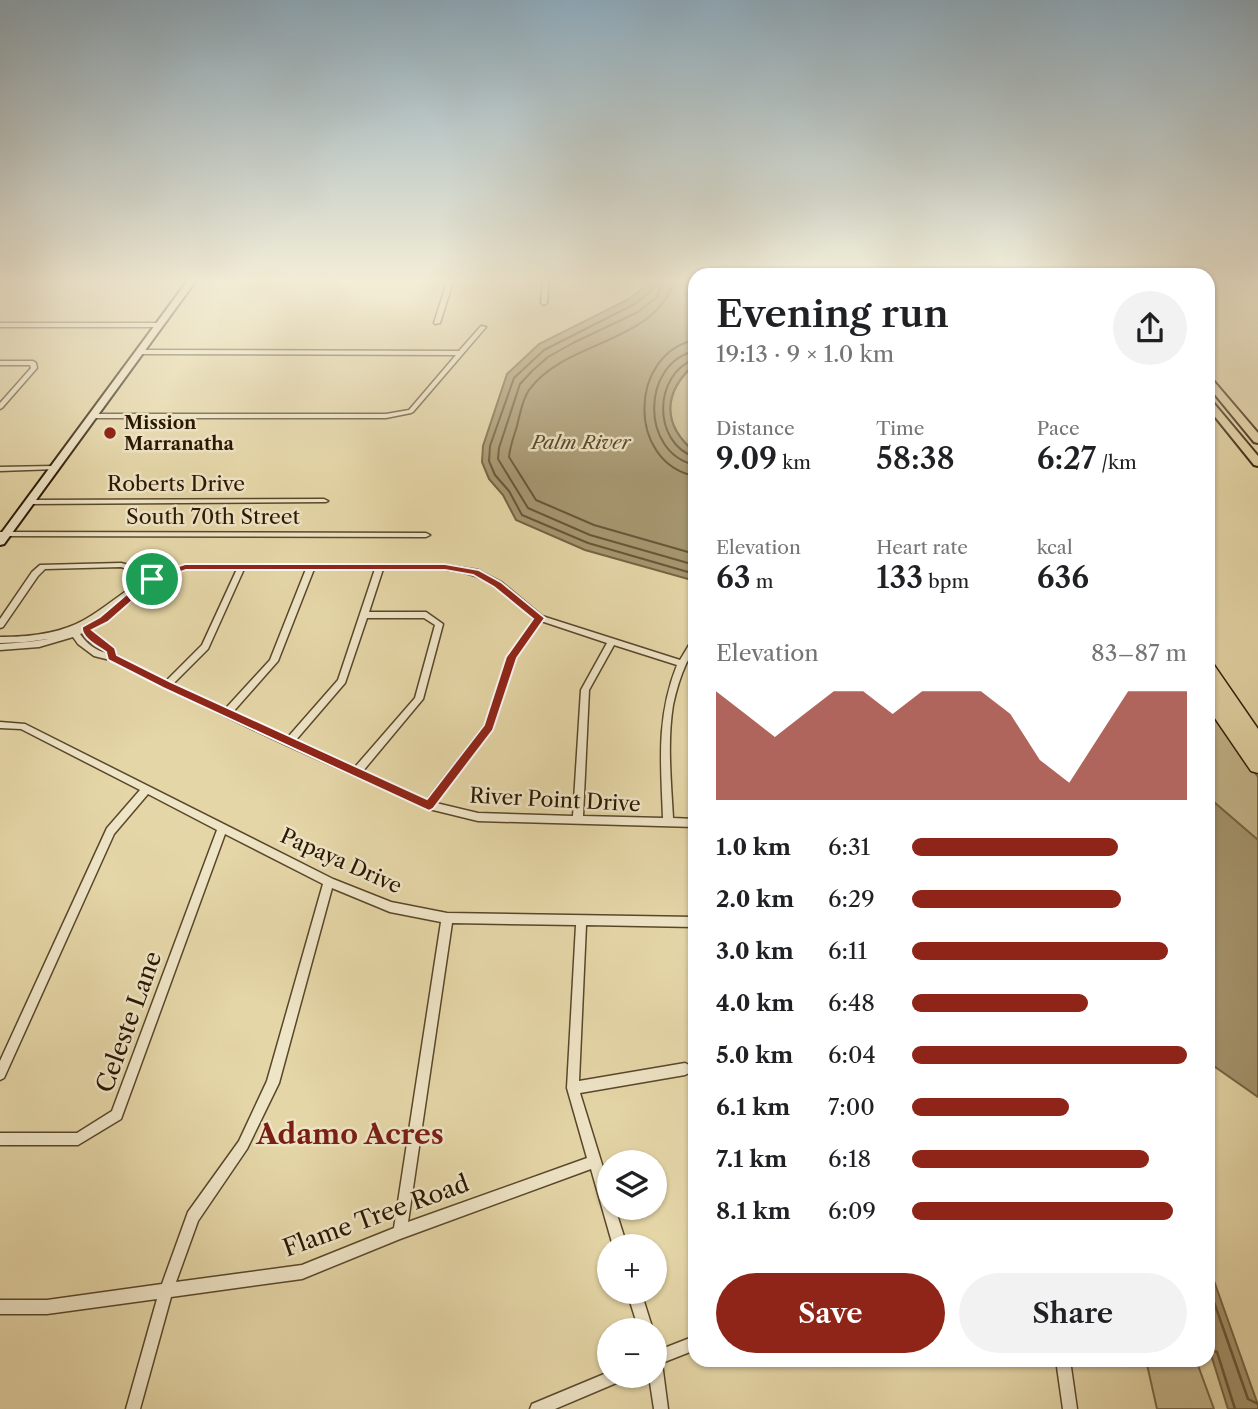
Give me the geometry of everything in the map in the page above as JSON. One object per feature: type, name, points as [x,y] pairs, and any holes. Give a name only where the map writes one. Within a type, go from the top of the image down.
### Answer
[{"type":"highway","points":[[1215,669],[1258,723]]},
{"type":"highway","points":[[1215,680],[1258,744]]},
{"type":"highway","points":[[1215,705],[1258,766]]},
{"type":"main road","points":[[1215,388],[1257,438]]},
{"type":"main road","points":[[1215,411],[1258,463]]},
{"type":"main road","points":[[1239,440],[1257,438]]},
{"type":"street","points":[[2,537],[144,345]]},
{"type":"street","points":[[92,416],[386,416],[411,411],[467,345]]},
{"type":"street","points":[[139,352],[460,353]]},
{"type":"street","points":[[0,363],[33,363],[34,368],[0,407]]},
{"type":"street","points":[[0,468],[54,468]]},
{"type":"street","name":"Roberts Drive","points":[[29,502],[324,501]]},
{"type":"street","name":"South 70th Street","points":[[2,537],[426,536]]},
{"type":"street","points":[[0,625],[35,573],[43,567],[121,565],[142,571],[152,579]]},
{"type":"street","points":[[167,685],[205,647],[242,566]]},
{"type":"street","points":[[0,647],[41,644],[104,620],[152,579],[185,567],[445,567],[475,572],[498,584],[539,618],[680,663]]},
{"type":"street","points":[[227,713],[274,661],[311,567]]},
{"type":"street","points":[[289,742],[342,681],[380,567]]},
{"type":"street","points":[[356,773],[419,699],[439,624],[426,615],[366,615]]},
{"type":"street","points":[[429,806],[489,726],[512,657],[539,618]]},
{"type":"street","points":[[0,640],[25,640],[79,629]]},
{"type":"street","name":"River Point Drive","points":[[79,629],[81,642],[97,654],[112,657],[429,806],[478,817],[688,823]]},
{"type":"street","points":[[578,819],[585,690],[612,641]]},
{"type":"street","points":[[668,823],[667,705],[680,663],[688,652]]},
{"type":"street","name":"Papaya Drive","points":[[0,725],[22,726],[329,882],[390,908],[447,918],[688,922]]},
{"type":"street","points":[[0,1074],[110,831],[147,789]]},
{"type":"street","name":"Celeste Lane","points":[[0,1139],[78,1139],[117,1115],[223,827]]},
{"type":"street","points":[[132,1409],[166,1291],[193,1217],[243,1145],[273,1083],[329,882]]},
{"type":"street","points":[[400,1232],[447,918]]},
{"type":"street","points":[[581,922],[573,1088],[616,1234]]},
{"type":"street","points":[[573,1088],[685,1069]]},
{"type":"street","name":"Flame Tree Road","points":[[0,1307],[47,1307],[302,1272],[400,1232],[594,1162]]},
{"type":"street","points":[[667,1354],[688,1346]]},
{"type":"street","points":[[1064,1367],[1070,1409]]},
{"type":"street","points":[[537,1409],[597,1384]]},
{"type":"street","points":[[658,1388],[661,1409]]},
{"type":"shaded area","points":[[688,371],[688,445],[676,431],[670,408],[672,397]]},
{"type":"shaded area","points":[[1215,719],[1258,777],[1258,840],[1215,803]]},
{"type":"shaded area","points":[[1148,1367],[1199,1367],[1214,1409],[1157,1409]]},
{"type":"water","name":"Palm River","points":[[538,345],[688,345],[688,371],[676,386],[670,408],[676,431],[688,446],[688,579],[585,550],[516,520],[503,495],[489,479],[482,462],[483,446],[507,374]]},
{"type":"water","points":[[1215,803],[1258,840],[1258,1097],[1215,1067]]},
{"type":"water","points":[[1215,1284],[1258,1405],[1258,1409],[1228,1409],[1215,1367]]},
{"type":"place","name":"Mission Marranatha","points":[[110,433]]},
{"type":"district","name":"Adamo Acres","points":[[350,1134]]},
{"type":"route","points":[[185,567],[445,567],[475,572],[498,584],[539,618],[512,657],[489,726],[429,806],[112,657],[111,650],[93,639],[85,629],[104,620],[152,579],[185,567]]}]
